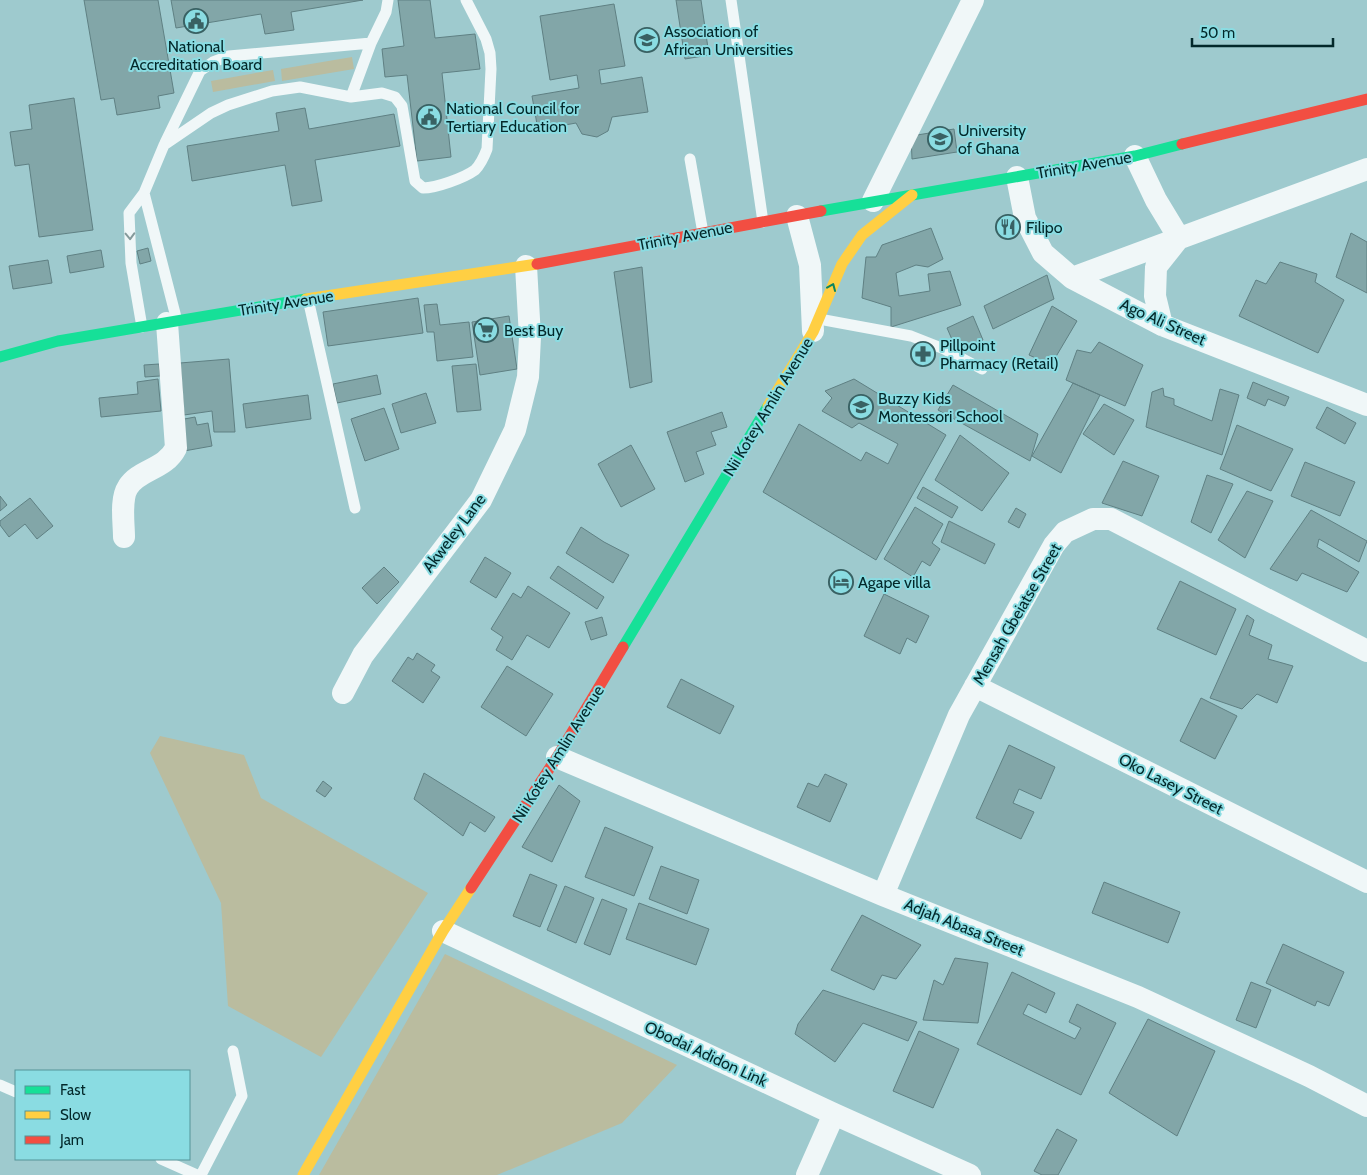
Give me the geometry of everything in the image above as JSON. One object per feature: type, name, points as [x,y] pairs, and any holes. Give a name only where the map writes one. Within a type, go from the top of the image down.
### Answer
[{"type":"street","points":[[873,201],[973,0]]},
{"type":"street","name":"Trinity Avenue","points":[[0,357],[58,341],[308,299],[526,266],[916,193],[1135,156],[1367,99]]},
{"type":"street","points":[[1135,156],[1156,200],[1179,238]]},
{"type":"street","points":[[1072,278],[1367,168]]},
{"type":"street","name":"Ago Ali Street","points":[[1017,177],[1025,218],[1043,253],[1072,278],[1162,325],[1367,405]]},
{"type":"street","name":"Nii Kotey Amlin Avenue","points":[[303,1175],[444,931],[557,757],[816,326],[842,264],[862,235],[916,193]]},
{"type":"street","name":"Nii Kotey Amlin Avenue","points":[[797,216],[810,265],[816,326]]},
{"type":"street","points":[[1162,325],[1155,296],[1156,267],[1179,238]]},
{"type":"street","name":"Akweley Lane","points":[[342,693],[362,655],[481,500],[515,430],[524,400],[528,377],[530,337],[526,266]]},
{"type":"street","points":[[124,538],[125,496],[128,486],[136,478],[165,463],[176,448],[172,322]]},
{"type":"street","name":"Mensah Gbeiatse Street","points":[[884,895],[959,715],[1054,546],[1065,532],[1093,519],[1110,520],[1367,651]]},
{"type":"street","name":"Oko Lasey Street","points":[[975,686],[1367,882]]},
{"type":"street","name":"Adjah Abasa Street","points":[[557,757],[884,895],[1138,997],[1309,1076],[1367,1106]]},
{"type":"street","name":"Obodai Adidon Link","points":[[444,931],[834,1114],[970,1175]]},
{"type":"street","points":[[807,1175],[834,1114]]},
{"type":"lane","points":[[351,97],[371,43],[386,12],[388,0]]},
{"type":"lane","points":[[164,145],[220,109],[272,91],[300,87],[351,97],[382,93],[395,97],[402,106],[415,181],[422,188],[433,188],[474,170],[483,160],[487,149],[491,69],[486,39],[466,0]]},
{"type":"lane","points":[[731,0],[763,222]]},
{"type":"lane","points":[[142,327],[130,263],[129,213],[144,193],[164,145],[200,71],[213,62],[229,56],[371,43]]},
{"type":"lane","points":[[690,159],[703,233]]},
{"type":"lane","points":[[144,193],[172,322]]},
{"type":"lane","points":[[308,299],[355,508]]},
{"type":"lane","points":[[816,326],[911,336],[944,349],[982,369]]},
{"type":"lane","points":[[201,1175],[242,1096],[233,1051]]},
{"type":"lane","points":[[0,1085],[15,1092]]},
{"type":"lane","points":[[163,1160],[197,1175]]},
{"type":"green space","points":[[352,57],[354,69],[282,81],[281,69]]},
{"type":"green space","points":[[273,70],[275,81],[213,92],[211,81]]},
{"type":"green space","points":[[160,736],[244,755],[261,798],[428,893],[321,1057],[228,1006],[221,903],[150,753]]},
{"type":"green space","points":[[445,954],[677,1065],[622,1123],[497,1175],[319,1175]]},
{"type":"building","points":[[84,0],[158,0],[174,93],[158,96],[160,108],[117,115],[114,98],[101,100]]},
{"type":"building","name":"National Accreditation Board","points":[[171,0],[363,0],[291,12],[294,30],[265,34],[261,14],[176,28]]},
{"type":"building","name":"National Council for Tertiary Education","points":[[398,0],[430,0],[435,38],[475,34],[480,69],[442,73],[451,157],[417,161],[407,75],[385,77],[382,49],[404,46]]},
{"type":"building","points":[[676,0],[701,0],[709,55],[685,59]]},
{"type":"building","points":[[614,4],[625,66],[599,70],[601,84],[642,77],[648,112],[612,117],[608,131],[597,137],[582,134],[576,123],[538,130],[532,96],[579,88],[577,75],[550,80],[540,16]]},
{"type":"building","points":[[74,98],[93,230],[39,237],[29,164],[15,166],[10,132],[32,129],[29,105]]},
{"type":"building","points":[[305,108],[309,129],[394,114],[400,146],[315,160],[322,201],[292,206],[285,165],[192,181],[187,146],[279,131],[276,113]]},
{"type":"building","points":[[954,129],[957,152],[912,159],[911,136]]},
{"type":"building","points":[[931,228],[943,259],[928,267],[916,265],[896,273],[899,296],[930,291],[928,274],[950,271],[961,305],[891,327],[891,307],[862,298],[866,257],[876,257],[882,245]]},
{"type":"building","points":[[1351,233],[1367,242],[1367,293],[1336,277]]},
{"type":"building","points":[[148,248],[151,261],[140,264],[137,251]]},
{"type":"building","points":[[101,250],[104,267],[70,273],[67,256]]},
{"type":"building","points":[[48,260],[52,283],[13,289],[9,266]]},
{"type":"building","points":[[1280,262],[1317,274],[1315,282],[1344,300],[1318,353],[1239,316],[1256,280],[1266,284]]},
{"type":"building","points":[[642,267],[652,382],[630,388],[614,272]]},
{"type":"building","points":[[1047,275],[1054,299],[993,329],[984,306]]},
{"type":"building","points":[[418,298],[423,333],[328,346],[323,312]]},
{"type":"building","points":[[437,304],[440,325],[469,322],[473,357],[437,361],[434,332],[427,332],[424,305]]},
{"type":"building","points":[[1052,306],[1077,321],[1051,365],[1029,355]]},
{"type":"building","points":[[509,316],[517,369],[480,375],[472,322]]},
{"type":"building","points":[[973,316],[983,340],[957,351],[947,328]]},
{"type":"building","points":[[1099,342],[1143,365],[1125,406],[1066,380],[1077,350],[1091,353]]},
{"type":"building","points":[[229,359],[235,432],[214,432],[212,411],[184,415],[180,363]]},
{"type":"building","points":[[159,364],[160,376],[145,377],[144,365]]},
{"type":"building","points":[[476,364],[481,410],[457,412],[452,366]]},
{"type":"building","points":[[377,375],[381,394],[337,403],[333,384]]},
{"type":"building","points":[[158,379],[161,411],[101,417],[99,398],[138,394],[137,382]]},
{"type":"building","points":[[854,379],[946,435],[876,560],[763,492],[799,424],[861,461],[866,452],[888,464],[898,444],[859,423],[852,428],[822,411],[832,398],[825,391]]},
{"type":"building","points":[[1253,382],[1289,397],[1285,406],[1268,399],[1265,406],[1247,398]]},
{"type":"building","points":[[1073,383],[1100,395],[1061,473],[1032,456]]},
{"type":"building","points":[[953,385],[1038,434],[1030,461],[938,410]]},
{"type":"building","points":[[1163,388],[1164,396],[1174,399],[1174,405],[1212,421],[1220,389],[1239,395],[1222,455],[1146,427],[1152,392]]},
{"type":"building","points":[[426,393],[436,423],[401,433],[392,404]]},
{"type":"building","points":[[308,395],[311,419],[246,428],[243,404]]},
{"type":"building","points":[[1104,404],[1134,420],[1114,455],[1083,434]]},
{"type":"building","points":[[1327,407],[1356,423],[1345,444],[1316,428]]},
{"type":"building","points":[[384,408],[399,449],[365,461],[351,419]]},
{"type":"building","points":[[722,412],[727,427],[711,432],[716,445],[696,452],[704,474],[685,482],[667,432]]},
{"type":"building","points":[[195,417],[197,425],[208,423],[212,446],[184,451],[179,420]]},
{"type":"building","points":[[1237,425],[1293,449],[1271,491],[1220,469]]},
{"type":"building","points":[[960,435],[1009,473],[982,511],[935,480]]},
{"type":"building","points":[[631,445],[655,489],[621,507],[598,464]]},
{"type":"building","points":[[1123,461],[1159,476],[1142,516],[1102,503]]},
{"type":"building","points":[[1305,462],[1355,482],[1340,516],[1291,496]]},
{"type":"building","points":[[1207,475],[1233,484],[1211,533],[1191,522]]},
{"type":"building","points":[[923,487],[958,507],[952,518],[917,498]]},
{"type":"building","points":[[1247,491],[1273,501],[1245,558],[1218,540]]},
{"type":"building","points":[[0,496],[7,505],[0,511]]},
{"type":"building","points":[[30,498],[53,526],[37,539],[25,524],[9,537],[0,525],[0,521]]},
{"type":"building","points":[[915,507],[943,524],[932,543],[940,549],[930,566],[922,561],[913,577],[884,559]]},
{"type":"building","points":[[1016,508],[1026,514],[1019,528],[1008,522]]},
{"type":"building","points":[[1311,510],[1367,541],[1359,562],[1319,539],[1317,547],[1359,572],[1347,592],[1302,573],[1297,581],[1270,569]]},
{"type":"building","points":[[949,521],[995,544],[985,564],[941,542]]},
{"type":"building","points":[[581,527],[629,555],[613,583],[566,553]]},
{"type":"building","points":[[485,557],[511,573],[496,598],[470,582]]},
{"type":"building","points":[[558,566],[604,597],[597,609],[550,578]]},
{"type":"building","points":[[384,567],[399,582],[377,604],[362,588]]},
{"type":"building","points":[[1180,581],[1236,609],[1216,655],[1157,629]]},
{"type":"building","points":[[528,586],[570,613],[549,648],[527,635],[512,660],[496,650],[503,637],[491,629],[513,593],[521,598]]},
{"type":"building","points":[[884,594],[929,616],[916,643],[907,638],[900,654],[864,636]]},
{"type":"building","points":[[1247,615],[1254,620],[1249,635],[1272,645],[1268,659],[1293,666],[1277,703],[1257,694],[1242,709],[1210,698]]},
{"type":"building","points":[[602,617],[607,635],[591,640],[585,622]]},
{"type":"building","points":[[417,653],[435,665],[431,671],[440,677],[423,703],[392,681],[408,657],[413,660]]},
{"type":"building","points":[[507,666],[553,694],[526,736],[481,707]]},
{"type":"building","points":[[681,679],[734,706],[720,734],[667,707]]},
{"type":"building","points":[[1201,698],[1237,716],[1215,759],[1180,741]]},
{"type":"building","points":[[1009,745],[1055,767],[1041,799],[1019,789],[1013,803],[1034,812],[1021,839],[976,818]]},
{"type":"building","points":[[424,773],[495,817],[485,832],[470,822],[463,836],[414,799]]},
{"type":"building","points":[[825,774],[847,784],[830,822],[797,807],[808,783],[818,787]]},
{"type":"building","points":[[323,781],[332,788],[325,797],[316,791]]},
{"type":"building","points":[[559,785],[580,801],[552,862],[522,847]]},
{"type":"building","points":[[605,827],[653,847],[634,896],[585,877]]},
{"type":"building","points":[[661,866],[699,880],[687,914],[649,899]]},
{"type":"building","points":[[530,874],[557,885],[540,927],[513,916]]},
{"type":"building","points":[[1104,882],[1180,912],[1168,943],[1092,913]]},
{"type":"building","points":[[565,886],[594,898],[576,943],[547,930]]},
{"type":"building","points":[[602,899],[627,909],[610,955],[584,944]]},
{"type":"building","points":[[639,903],[709,929],[696,965],[626,939]]},
{"type":"building","points":[[862,915],[921,945],[896,979],[882,975],[874,990],[831,970]]},
{"type":"building","points":[[1283,944],[1344,972],[1329,1006],[1317,1001],[1315,1006],[1266,983]]},
{"type":"building","points":[[955,958],[988,963],[978,1023],[923,1020],[934,980],[943,985]]},
{"type":"building","points":[[1012,972],[1055,993],[1046,1013],[1028,1004],[1023,1014],[1075,1039],[1081,1028],[1069,1022],[1077,1004],[1116,1023],[1081,1095],[977,1044]]},
{"type":"building","points":[[1251,982],[1271,990],[1256,1028],[1236,1020]]},
{"type":"building","points":[[823,990],[917,1022],[908,1041],[863,1023],[835,1062],[795,1034],[798,1024]]},
{"type":"building","points":[[1148,1019],[1215,1051],[1177,1136],[1109,1093]]},
{"type":"building","points":[[919,1031],[959,1049],[933,1108],[893,1091]]},
{"type":"building","points":[[1057,1129],[1077,1140],[1058,1175],[1042,1175],[1034,1171]]},
{"type":"traffic: fast","points":[[821,211],[1135,156],[1182,144]]},
{"type":"traffic: fast","points":[[0,357],[58,341],[306,299]]},
{"type":"traffic: fast","points":[[623,647],[768,406]]},
{"type":"traffic: slow","points":[[768,406],[813,332],[842,264],[862,235],[912,195]]},
{"type":"traffic: slow","points":[[306,299],[537,264]]},
{"type":"traffic: slow","points":[[303,1175],[443,931],[471,888]]},
{"type":"traffic: jam","points":[[1182,144],[1367,99]]},
{"type":"traffic: jam","points":[[537,264],[821,211]]},
{"type":"traffic: jam","points":[[471,888],[557,757],[623,647]]},
{"type":"place","name":"National Accreditation Board","points":[[196,21]]},
{"type":"place","name":"Association of African Universities","points":[[647,40]]},
{"type":"place","name":"National Council for Tertiary Education","points":[[429,117]]},
{"type":"place","name":"University of Ghana","points":[[940,139]]},
{"type":"place","name":"Filipo","points":[[1008,227]]},
{"type":"place","name":"Best Buy","points":[[486,330]]},
{"type":"place","name":"Pillpoint Pharmacy (Retail)","points":[[923,354]]},
{"type":"place","name":"Buzzy Kids Montessori School","points":[[861,407]]},
{"type":"place","name":"Agape villa","points":[[841,582]]}]
